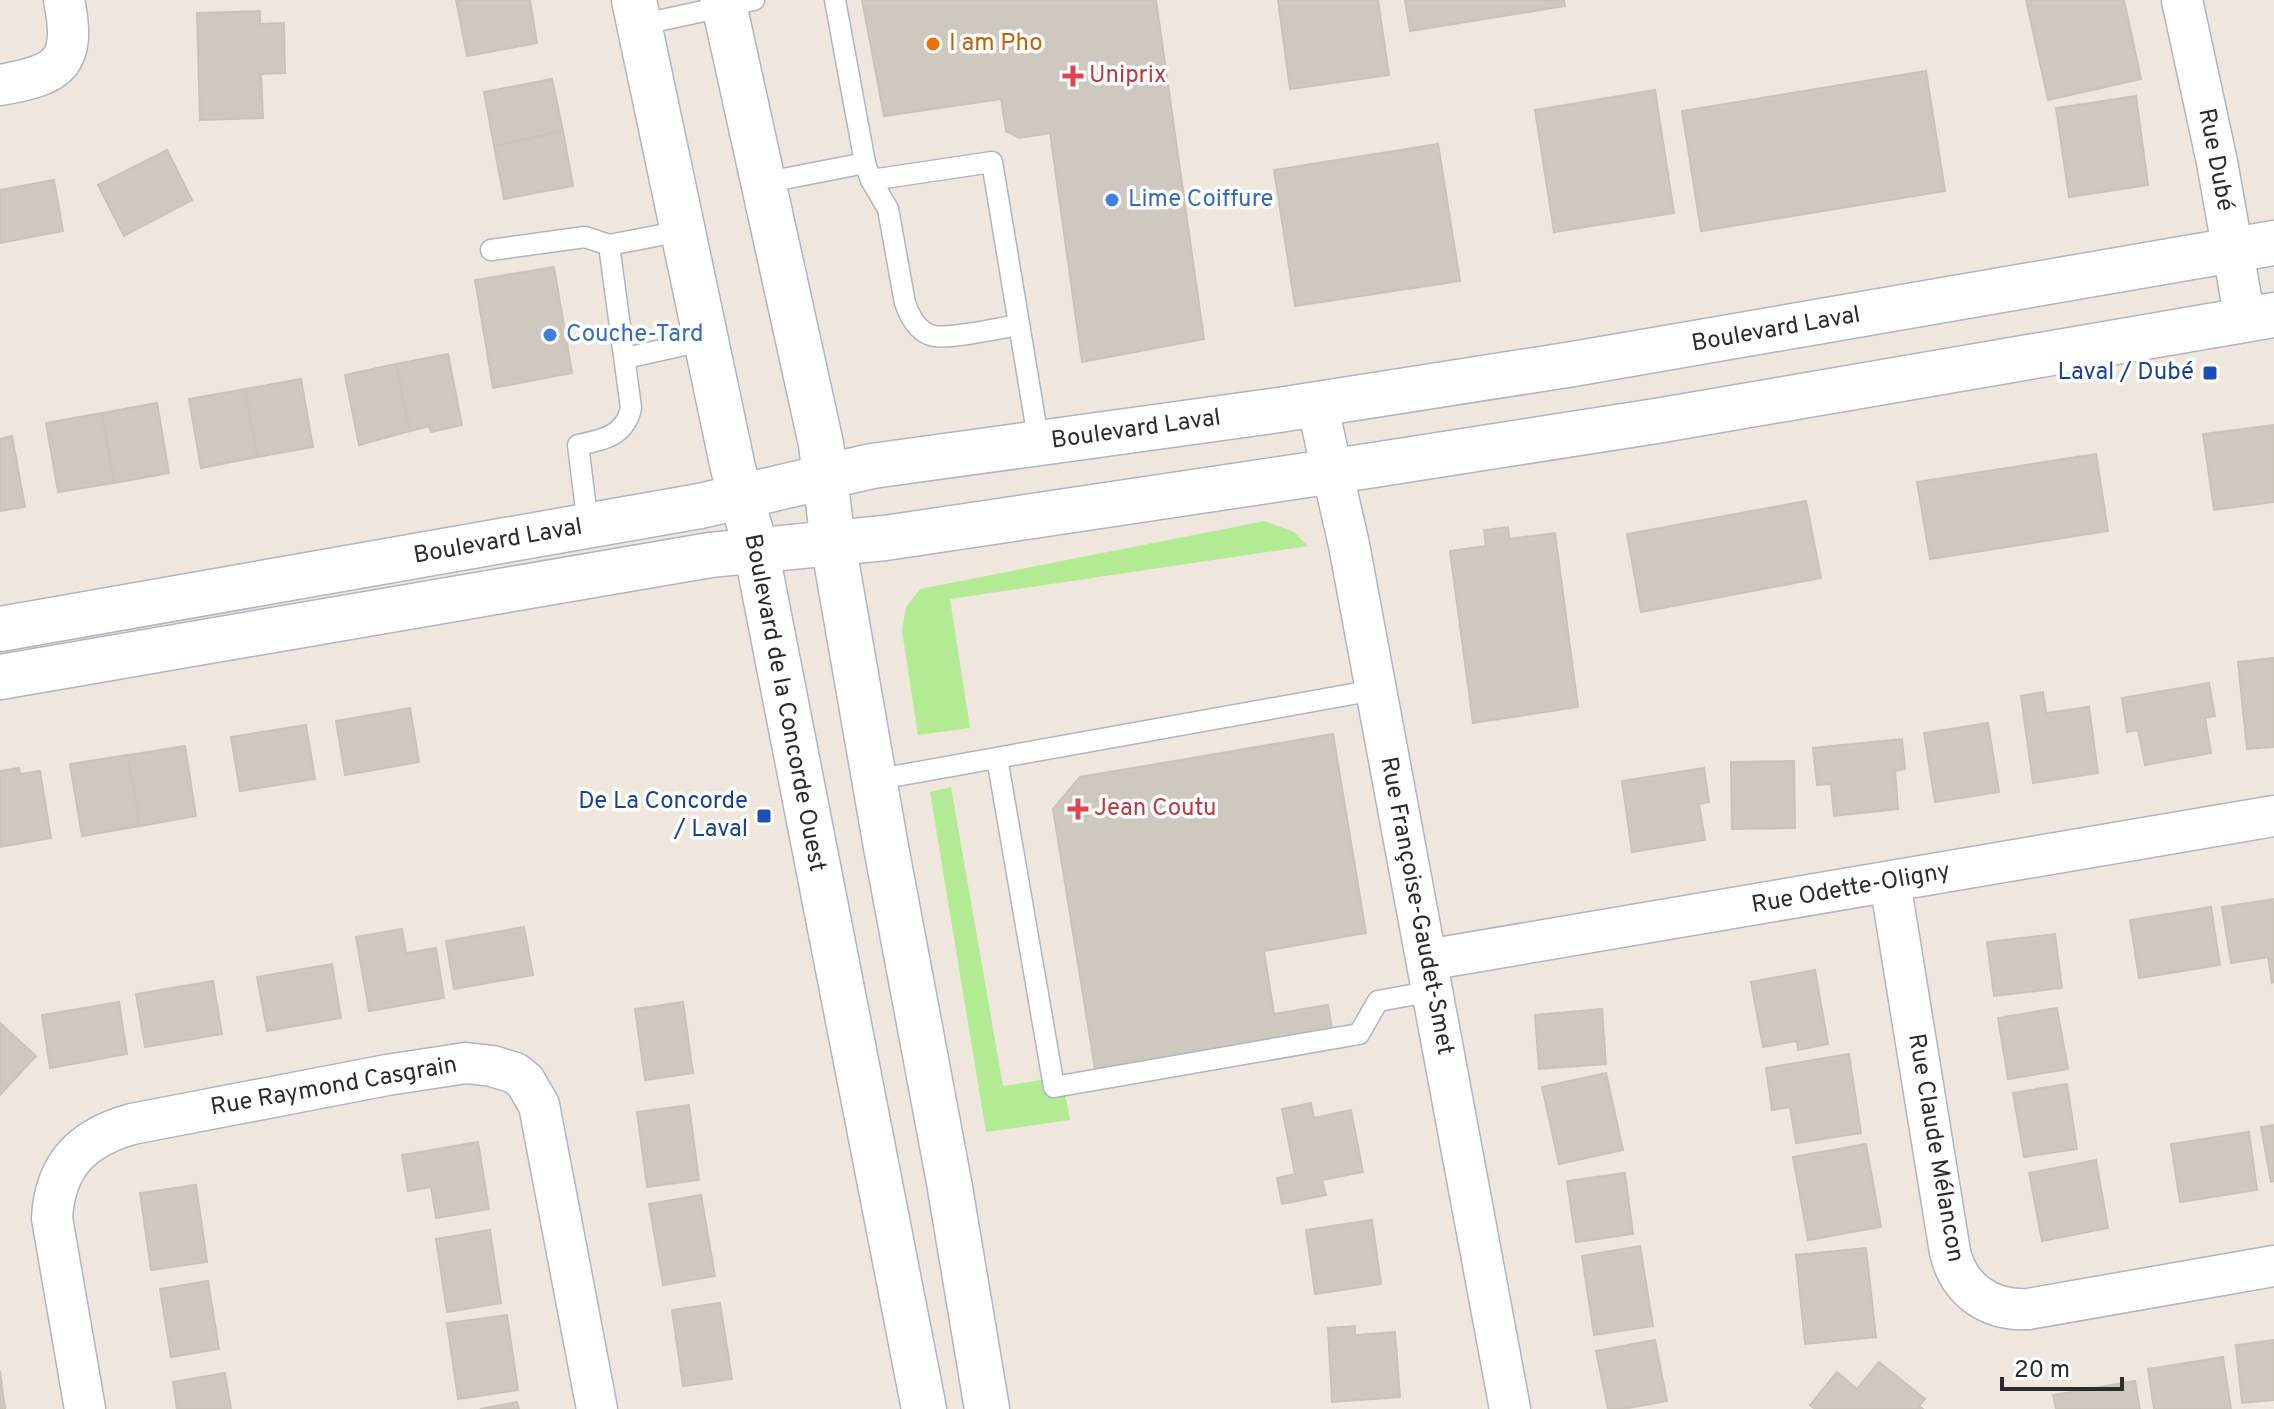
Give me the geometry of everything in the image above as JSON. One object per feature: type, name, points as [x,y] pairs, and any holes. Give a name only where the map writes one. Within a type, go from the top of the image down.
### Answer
[{"type":"street","points":[[0,85],[39,77],[56,67],[69,42],[64,0]]},
{"type":"street","name":"Rue Dubé","points":[[2182,0],[2217,162],[2253,247],[2259,318]]},
{"type":"street","points":[[734,2],[763,183],[827,476],[833,543],[987,1409]]},
{"type":"street","name":"Boulevard de la Concorde Ouest","points":[[636,12],[739,496],[756,549],[924,1409]]},
{"type":"street","name":"Boulevard Laval","points":[[0,629],[700,506],[880,465],[1317,404],[1682,347],[2253,247]]},
{"type":"street","name":"Boulevard Laval","points":[[0,677],[756,549],[833,543],[1333,471],[1656,421],[2259,318]]},
{"type":"street","name":"Rue Françoise-Gaudet-Smet","points":[[1317,404],[1349,545],[1510,1409]]},
{"type":"street","name":"Rue Odette-Oligny","points":[[1430,975],[1890,882],[2274,816]]},
{"type":"street","name":"Rue Claude Mélancon","points":[[1890,882],[1950,1252],[1958,1275],[1973,1293],[1993,1305],[2028,1309],[2274,1266]]},
{"type":"street","name":"Rue Raymond Casgrain","points":[[85,1409],[52,1218],[61,1176],[88,1142],[108,1131],[132,1124],[387,1075],[479,1063],[515,1073],[525,1081],[539,1105],[597,1409]]},
{"type":"lane","points":[[835,0],[868,171],[888,209],[910,318],[920,329],[934,336],[1019,325]]},
{"type":"lane","points":[[636,12],[734,2]]},
{"type":"lane","points":[[763,183],[992,162],[1039,444]]},
{"type":"lane","points":[[491,250],[585,237],[609,245],[682,231]]},
{"type":"lane","points":[[588,525],[578,445],[611,437],[625,426],[631,408],[609,245]]},
{"type":"lane","points":[[626,358],[706,340]]},
{"type":"lane","points":[[874,780],[1375,690]]},
{"type":"lane","points":[[997,758],[1054,1087],[1359,1034],[1378,1001],[1430,975]]},
{"type":"green space","points":[[1265,521],[1294,532],[1308,546],[950,599],[970,728],[918,735],[902,631],[906,607],[920,589]]},
{"type":"green space","points":[[951,787],[1003,1086],[1047,1079],[1063,1083],[1070,1120],[986,1132],[930,792]]},
{"type":"building","points":[[456,0],[530,0],[537,43],[467,56]]},
{"type":"building","points":[[862,0],[1156,0],[1204,339],[1082,362],[1050,133],[1019,138],[1006,131],[1001,99],[884,116]]},
{"type":"building","points":[[1278,0],[1378,0],[1389,75],[1290,89]]},
{"type":"building","points":[[1405,0],[1564,0],[1565,6],[1410,31]]},
{"type":"building","points":[[2026,0],[2124,0],[2141,79],[2048,100]]},
{"type":"building","points":[[260,11],[260,24],[284,23],[285,73],[261,74],[263,118],[200,120],[197,13]]},
{"type":"building","points":[[1926,71],[1945,191],[1701,231],[1682,111]]},
{"type":"building","points":[[552,79],[563,131],[494,146],[484,92]]},
{"type":"building","points":[[1655,90],[1674,213],[1554,232],[1535,110]]},
{"type":"building","points":[[2136,96],[2148,185],[2069,197],[2056,108]]},
{"type":"building","points":[[563,131],[573,186],[504,199],[494,146]]},
{"type":"building","points":[[1438,144],[1460,281],[1295,306],[1274,170]]},
{"type":"building","points":[[167,150],[192,200],[124,236],[98,185]]},
{"type":"building","points":[[54,180],[63,231],[0,243],[0,190]]},
{"type":"building","points":[[554,267],[572,373],[493,388],[475,280]]},
{"type":"building","points":[[448,354],[462,425],[431,432],[429,426],[410,431],[396,364]]},
{"type":"building","points":[[396,364],[410,431],[359,445],[345,375]]},
{"type":"building","points":[[301,379],[313,447],[257,457],[245,389]]},
{"type":"building","points":[[245,389],[257,457],[201,468],[189,399]]},
{"type":"building","points":[[157,403],[169,473],[114,483],[102,413]]},
{"type":"building","points":[[102,413],[114,483],[58,492],[46,423]]},
{"type":"building","points":[[2274,425],[2274,502],[2214,510],[2203,434]]},
{"type":"building","points":[[12,436],[25,507],[0,511],[0,439]]},
{"type":"building","points":[[2096,454],[2108,531],[1930,559],[1917,482]]},
{"type":"building","points":[[1806,501],[1821,578],[1641,612],[1627,534]]},
{"type":"building","points":[[1508,527],[1509,539],[1555,533],[1578,707],[1473,723],[1450,551],[1486,546],[1484,530]]},
{"type":"building","points":[[2274,658],[2274,747],[2247,749],[2238,662]]},
{"type":"building","points":[[2209,683],[2215,716],[2205,718],[2211,753],[2145,765],[2138,730],[2127,732],[2122,698]]},
{"type":"building","points":[[2043,692],[2046,713],[2089,707],[2098,773],[2033,783],[2021,696]]},
{"type":"building","points":[[410,708],[419,762],[345,775],[336,721]]},
{"type":"building","points":[[1988,723],[1999,792],[1935,802],[1924,733]]},
{"type":"building","points":[[306,725],[315,779],[240,791],[231,737]]},
{"type":"building","points":[[1333,734],[1366,933],[1264,951],[1274,1014],[1328,1005],[1332,1029],[1095,1069],[1053,809],[1080,777]]},
{"type":"building","points":[[1902,739],[1905,769],[1895,771],[1898,809],[1834,816],[1831,784],[1817,785],[1813,748]]},
{"type":"building","points":[[185,746],[196,816],[140,826],[128,755]]},
{"type":"building","points":[[128,755],[140,826],[82,836],[70,764]]},
{"type":"building","points":[[1794,761],[1795,828],[1732,829],[1731,762]]},
{"type":"building","points":[[19,768],[20,774],[40,771],[51,838],[0,847],[0,771]]},
{"type":"building","points":[[1704,768],[1709,802],[1699,804],[1705,840],[1632,852],[1622,781]]},
{"type":"building","points":[[2274,899],[2272,983],[2268,957],[2231,963],[2222,907]]},
{"type":"building","points":[[2211,907],[2220,965],[2139,978],[2130,920]]},
{"type":"building","points":[[524,927],[533,975],[454,989],[446,941]]},
{"type":"building","points":[[402,929],[406,953],[436,948],[444,998],[369,1011],[356,937]]},
{"type":"building","points":[[2055,934],[2062,988],[1994,996],[1987,942]]},
{"type":"building","points":[[332,964],[341,1018],[267,1031],[257,977]]},
{"type":"building","points":[[1815,970],[1828,1044],[1798,1050],[1797,1041],[1763,1047],[1751,982]]},
{"type":"building","points":[[213,981],[222,1034],[145,1047],[136,994]]},
{"type":"building","points":[[119,1002],[127,1054],[50,1068],[42,1015]]},
{"type":"building","points":[[683,1002],[693,1073],[645,1080],[635,1009]]},
{"type":"building","points":[[2057,1008],[2068,1069],[2008,1079],[1998,1018]]},
{"type":"building","points":[[1602,1009],[1606,1064],[1539,1069],[1535,1015]]},
{"type":"building","points":[[0,1023],[36,1056],[0,1095]]},
{"type":"building","points":[[1849,1054],[1861,1133],[1796,1143],[1790,1107],[1772,1110],[1766,1068]]},
{"type":"building","points":[[1606,1073],[1623,1150],[1559,1164],[1542,1087]]},
{"type":"building","points":[[2067,1084],[2077,1149],[2024,1157],[2013,1093]]},
{"type":"building","points":[[1311,1103],[1314,1118],[1351,1110],[1363,1172],[1322,1180],[1326,1195],[1282,1204],[1277,1178],[1295,1174],[1282,1109]]},
{"type":"building","points":[[689,1105],[699,1180],[647,1187],[637,1112]]},
{"type":"building","points":[[2274,1125],[2274,1181],[2271,1182],[2261,1127]]},
{"type":"building","points":[[2249,1132],[2257,1190],[2180,1202],[2171,1144]]},
{"type":"building","points":[[478,1142],[489,1209],[436,1218],[431,1187],[408,1191],[402,1155]]},
{"type":"building","points":[[1866,1144],[1881,1227],[1808,1240],[1793,1157]]},
{"type":"building","points":[[2096,1160],[2108,1228],[2042,1241],[2029,1173]]},
{"type":"building","points":[[1625,1173],[1633,1234],[1576,1242],[1567,1181]]},
{"type":"building","points":[[196,1185],[207,1262],[151,1270],[140,1193]]},
{"type":"building","points":[[701,1195],[715,1276],[663,1285],[649,1204]]},
{"type":"building","points":[[1372,1220],[1381,1284],[1315,1294],[1306,1230]]},
{"type":"building","points":[[490,1230],[501,1303],[447,1312],[436,1239]]},
{"type":"building","points":[[1640,1246],[1653,1326],[1594,1335],[1582,1256]]},
{"type":"building","points":[[1866,1248],[1876,1337],[1805,1344],[1796,1255]]},
{"type":"building","points":[[208,1281],[219,1349],[171,1357],[160,1289]]},
{"type":"building","points":[[720,1303],[732,1379],[683,1386],[672,1310]]},
{"type":"building","points":[[507,1315],[518,1390],[458,1399],[447,1323]]},
{"type":"building","points":[[1355,1326],[1355,1335],[1395,1332],[1400,1397],[1332,1402],[1328,1328]]},
{"type":"building","points":[[1655,1340],[1667,1401],[1608,1409],[1596,1351]]},
{"type":"building","points":[[2274,1340],[2274,1400],[2242,1403],[2236,1345]]},
{"type":"building","points":[[2223,1357],[2231,1409],[2154,1409],[2148,1369]]},
{"type":"building","points":[[1879,1362],[1925,1399],[1919,1406],[1923,1409],[1815,1409],[1810,1405],[1837,1372],[1857,1389]]},
{"type":"building","points":[[0,1371],[5,1409],[0,1409]]},
{"type":"building","points":[[225,1373],[231,1409],[177,1409],[173,1382]]},
{"type":"building","points":[[2135,1381],[2140,1409],[2056,1409],[2053,1395]]},
{"type":"building","points":[[517,1402],[519,1409],[480,1409]]},
{"type":"place","name":"I am Pho","points":[[933,44]]},
{"type":"place","name":"Uniprix","points":[[1073,76]]},
{"type":"place","name":"Lime Coiffure","points":[[1112,200]]},
{"type":"place","name":"Couche-Tard","points":[[550,335]]},
{"type":"place","name":"Laval / Dubé","points":[[2210,373]]},
{"type":"place","name":"Jean Coutu","points":[[1078,809]]},
{"type":"place","name":"De La Concorde / Laval","points":[[764,816]]}]
